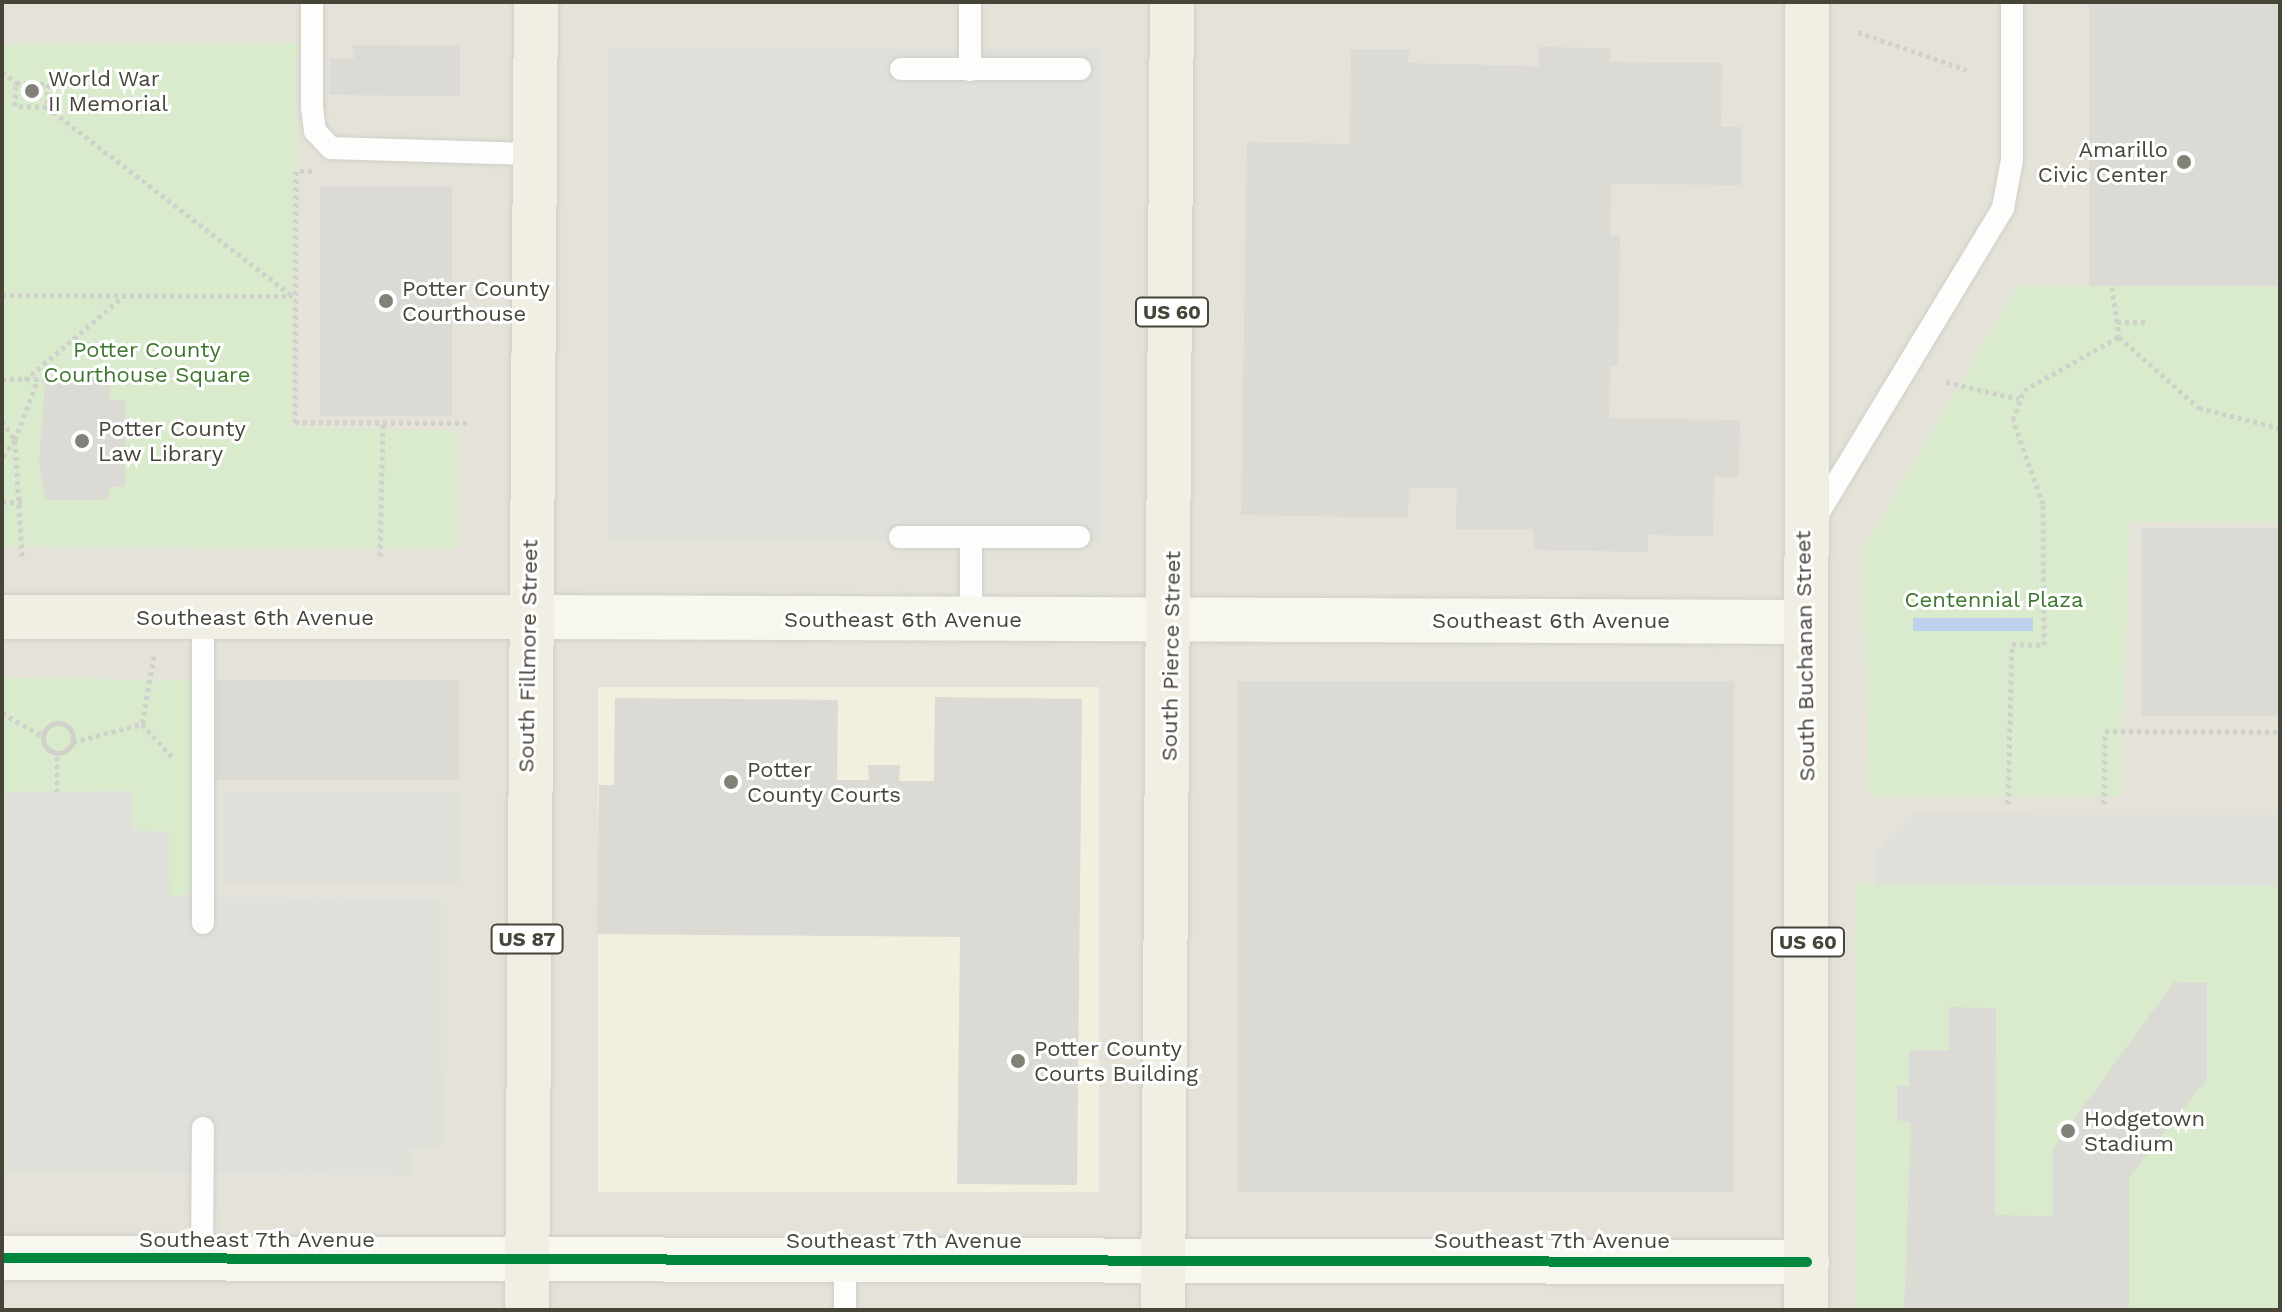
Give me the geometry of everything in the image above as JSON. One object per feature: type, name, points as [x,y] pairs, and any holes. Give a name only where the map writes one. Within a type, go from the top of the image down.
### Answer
[{"type":"main road","name":"South Fillmore Street","points":[[527,1310],[527,617],[537,154],[536,2]]},
{"type":"main road","name":"South Pierce Street","points":[[1163,1310],[1172,621],[1172,2]]},
{"type":"main road","name":"South Buchanan Street","points":[[1806,1310],[1803,536],[1807,2]]},
{"type":"main road","name":"Southeast 6th Avenue","points":[[2,617],[527,617]]},
{"type":"street","name":"Southeast 6th Avenue","points":[[527,617],[1804,622]]},
{"type":"street","name":"Southeast 7th Avenue","points":[[2,1258],[1807,1262]]},
{"type":"lane","points":[[312,2],[312,107],[315,131],[331,148],[537,154]]},
{"type":"lane","points":[[970,2],[970,70]]},
{"type":"lane","points":[[1803,536],[2003,208],[2012,160],[2012,2]]},
{"type":"lane","points":[[901,69],[1080,69]]},
{"type":"lane","points":[[900,537],[1079,537]]},
{"type":"lane","points":[[971,537],[971,621]]},
{"type":"lane","points":[[183,619],[203,923]]},
{"type":"lane","points":[[202,1259],[203,1128]]},
{"type":"lane","points":[[845,1262],[845,1310]]},
{"type":"path","points":[[1858,32],[1967,70]]},
{"type":"path","points":[[2,72],[16,83],[48,84],[47,107]]},
{"type":"path","points":[[16,83],[15,106],[47,107],[294,296]]},
{"type":"path","points":[[328,171],[296,171],[295,422],[468,423]]},
{"type":"path","points":[[2112,287],[2119,337],[2199,408],[2280,428]]},
{"type":"path","points":[[2,295],[294,296]]},
{"type":"path","points":[[25,380],[126,295]]},
{"type":"path","points":[[2117,322],[2148,322]]},
{"type":"path","points":[[2008,804],[2012,644],[2044,645],[2043,504],[2014,431],[2019,399],[2039,378],[2119,337]]},
{"type":"path","points":[[2,379],[95,379]]},
{"type":"path","points":[[2,458],[15,440],[38,379]]},
{"type":"path","points":[[1946,382],[2019,399]]},
{"type":"path","points":[[2,421],[15,440],[22,502],[22,556]]},
{"type":"path","points":[[380,556],[383,423]]},
{"type":"path","points":[[2,502],[22,502]]},
{"type":"path","points":[[142,724],[183,619]]},
{"type":"path","points":[[2,713],[42,736],[57,753],[57,792]]},
{"type":"path","points":[[42,736],[61,723],[72,742]]},
{"type":"path","points":[[57,753],[72,742],[142,724]]},
{"type":"path","points":[[142,724],[176,766]]},
{"type":"path","points":[[2104,804],[2105,731],[2280,732]]},
{"type":"shaded area","points":[[2,2],[2280,2],[2280,1310],[2,1310]]},
{"type":"shaded area","points":[[608,48],[1100,48],[1100,541],[608,541]]},
{"type":"shaded area","points":[[598,687],[1099,687],[1099,1192],[598,1192]]},
{"type":"shaded area","points":[[132,791],[134,830],[169,832],[170,897],[441,898],[442,1147],[410,1149],[411,1175],[2,1173],[2,792]]},
{"type":"shaded area","points":[[225,792],[459,792],[459,883],[225,883]]},
{"type":"shaded area","points":[[1911,814],[2280,815],[2280,886],[1876,885],[1876,850]]},
{"type":"green space","name":"Potter County Courthouse Square","points":[[298,43],[292,427],[458,431],[458,549],[2,547],[2,44]]},
{"type":"green space","name":"Centennial Plaza","points":[[2018,285],[2280,287],[2280,523],[2130,522],[2120,796],[1870,796],[1862,551]]},
{"type":"green space","points":[[2,678],[195,680],[193,893],[170,897],[133,825],[2,792]]},
{"type":"green space","name":"Hodgetown Stadium","points":[[1855,884],[2280,884],[2280,1310],[1855,1310]]},
{"type":"water","points":[[1913,618],[2033,618],[2033,631],[1913,631]]},
{"type":"building","name":"Amarillo Civic Center","points":[[2089,2],[2280,2],[2280,286],[2089,286]]},
{"type":"building","points":[[353,45],[460,46],[460,96],[329,95],[330,58],[354,59]]},
{"type":"building","points":[[1539,47],[1610,48],[1610,62],[1722,63],[1721,127],[1742,127],[1741,185],[1611,184],[1610,235],[1620,235],[1618,366],[1610,366],[1609,418],[1740,420],[1739,477],[1714,477],[1713,536],[1648,535],[1648,552],[1534,550],[1534,529],[1456,529],[1457,488],[1409,488],[1408,518],[1241,515],[1247,142],[1350,144],[1351,49],[1409,49],[1408,63],[1539,66]]},
{"type":"building","name":"Potter County Courthouse","points":[[320,186],[452,186],[452,416],[320,416]]},
{"type":"building","name":"Potter County Law Library","points":[[45,381],[110,381],[110,400],[126,400],[125,487],[109,487],[109,500],[45,500],[39,463]]},
{"type":"building","points":[[2142,528],[2280,528],[2280,716],[2142,716]]},
{"type":"building","points":[[212,680],[459,680],[459,780],[212,780]]},
{"type":"building","points":[[1238,681],[1734,681],[1734,1192],[1238,1192]]},
{"type":"building","name":"Potter County Courts Building","points":[[935,697],[1082,699],[1077,1185],[957,1184],[960,937],[597,934],[599,785],[614,785],[615,698],[838,700],[837,780],[869,780],[868,765],[900,765],[899,781],[934,781]]},
{"type":"building","points":[[2174,982],[2207,983],[2207,1079],[2129,1177],[2129,1310],[1904,1310],[1911,1123],[1897,1120],[1897,1085],[1909,1086],[1909,1050],[1949,1050],[1949,1007],[1996,1008],[1995,1215],[2053,1216],[2053,1148]]},
{"type":"cycle path","points":[[2,1258],[1807,1262]]},
{"type":"place","name":"World War II Memorial","points":[[32,91]]},
{"type":"place","name":"Amarillo Civic Center","points":[[2184,162]]},
{"type":"place","name":"Potter County Courthouse","points":[[386,301]]},
{"type":"place","name":"Potter County Law Library","points":[[82,441]]},
{"type":"place","name":"Potter County Courts","points":[[731,782]]},
{"type":"place","name":"Potter County Courts Building","points":[[1018,1061]]},
{"type":"place","name":"Hodgetown Stadium","points":[[2068,1131]]}]
